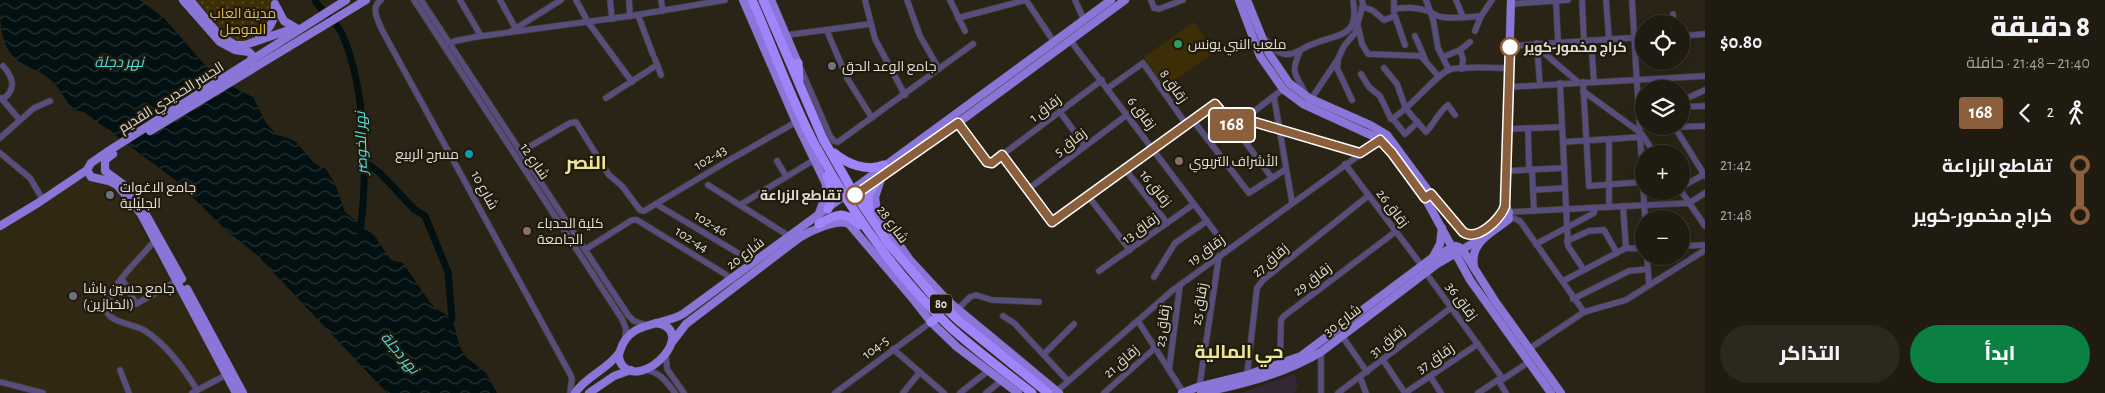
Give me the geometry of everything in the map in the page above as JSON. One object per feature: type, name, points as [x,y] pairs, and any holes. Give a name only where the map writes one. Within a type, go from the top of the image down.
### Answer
[{"type":"highway","name":"شارع 28","points":[[752,0],[818,158],[870,216],[900,258],[949,310],[1032,389],[1055,392]]},
{"type":"highway","name":"شارع 28","points":[[763,0],[814,121],[870,234],[901,275],[949,310]]},
{"type":"highway","points":[[749,13],[764,27]]},
{"type":"highway","points":[[798,63],[800,85]]},
{"type":"highway","points":[[828,147],[838,157],[850,164],[871,168],[887,168]]},
{"type":"highway","points":[[818,158],[833,191],[833,198],[828,210]]},
{"type":"highway","points":[[870,216],[868,195],[878,180]]},
{"type":"highway","points":[[818,221],[845,215],[852,218],[870,234]]},
{"type":"highway","points":[[931,322],[949,310]]},
{"type":"main road","points":[[183,0],[220,42],[233,50],[249,52],[252,55],[250,65]]},
{"type":"main road","points":[[190,0],[225,40],[240,46],[289,30],[300,29]]},
{"type":"main road","points":[[250,65],[307,24],[346,0]]},
{"type":"main road","points":[[743,0],[796,122],[818,158],[827,187],[818,221]]},
{"type":"main road","points":[[772,0],[798,63]]},
{"type":"main road","points":[[956,120],[1054,42],[1111,0]]},
{"type":"main road","points":[[850,195],[1125,0]]},
{"type":"main road","points":[[1239,0],[1268,70],[1283,89],[1303,104],[1380,140],[1428,196],[1468,235],[1477,234],[1494,221],[1503,211],[1508,130],[1511,2]]},
{"type":"main road","points":[[1247,0],[1258,42],[1284,78],[1294,88],[1310,99],[1370,125],[1387,135],[1428,196],[1440,224],[1455,247],[1476,271],[1561,393]]},
{"type":"main road","points":[[250,65],[365,1]]},
{"type":"main road","points":[[275,2],[286,23],[300,29]]},
{"type":"main road","points":[[255,42],[272,24],[275,17],[275,2]]},
{"type":"main road","name":"الجسر الحديدي القديم","points":[[0,226],[87,170],[91,163],[109,154],[250,65]]},
{"type":"main road","points":[[109,154],[104,163],[105,171],[122,183],[141,214],[226,374],[238,390]]},
{"type":"main road","points":[[850,195],[878,180],[887,168]]},
{"type":"main road","points":[[887,168],[877,188],[874,205],[881,220],[908,257],[949,310],[1055,392]]},
{"type":"main road","points":[[87,170],[91,177],[113,183],[128,193],[151,221],[238,390]]},
{"type":"main road","name":"شارع 20","points":[[672,343],[686,324],[754,262],[789,236],[818,221],[828,210],[850,195]]},
{"type":"main road","name":"شارع 20","points":[[656,323],[668,321],[683,314],[735,281],[799,238],[850,195]]},
{"type":"main road","points":[[1494,221],[1509,215],[1505,198]]},
{"type":"main road","name":"شارع 30","points":[[1200,391],[1301,356],[1455,247],[1471,244],[1484,237],[1509,215]]},
{"type":"main road","points":[[799,238],[833,223],[842,222],[849,224],[931,322],[957,347],[1018,393]]},
{"type":"main road","points":[[1440,224],[1441,240],[1435,261],[1450,261],[1463,269]]},
{"type":"main road","points":[[1476,271],[1474,263],[1475,253],[1480,241],[1484,237]]},
{"type":"main road","points":[[1455,247],[1471,244]]},
{"type":"main road","points":[[1455,247],[1463,269],[1551,393]]},
{"type":"main road","name":"شارع 30","points":[[1183,393],[1252,382],[1304,362],[1342,336],[1424,269]]},
{"type":"main road","points":[[589,393],[617,374],[632,370],[642,370],[657,363],[666,355],[672,343],[670,331],[664,325],[656,323],[646,325],[636,329],[625,340],[619,357],[621,364],[632,370]]},
{"type":"main road","points":[[575,393],[582,385],[610,363],[620,351]]},
{"type":"street","name":"شارع 10","points":[[381,0],[375,9],[382,30],[572,376],[570,393]]},
{"type":"street","name":"شارع 12","points":[[414,0],[522,151],[622,319],[626,329],[625,340]]},
{"type":"street","name":"شارع 12","points":[[421,0],[446,45],[504,138],[586,249],[630,317],[637,323],[646,325]]},
{"type":"street","points":[[460,0],[481,36]]},
{"type":"street","points":[[500,0],[516,29]]},
{"type":"street","points":[[547,0],[551,6]]},
{"type":"street","points":[[507,34],[562,0]]},
{"type":"street","points":[[576,0],[588,22],[632,82]]},
{"type":"street","points":[[610,0],[612,19]]},
{"type":"street","points":[[629,0],[630,16]]},
{"type":"street","points":[[661,0],[663,11]]},
{"type":"street","points":[[446,45],[481,36],[612,19],[704,2],[725,0]]},
{"type":"street","points":[[866,0],[870,24],[878,46],[905,95]]},
{"type":"street","points":[[907,0],[920,36],[939,69]]},
{"type":"street","points":[[950,0],[965,31]]},
{"type":"street","points":[[958,18],[1026,0],[1054,42]]},
{"type":"street","points":[[1075,0],[1084,20]]},
{"type":"street","points":[[1151,0],[1156,9],[1183,0]]},
{"type":"street","points":[[1258,42],[1266,40],[1275,50],[1283,54],[1291,54],[1315,43],[1342,36],[1352,23],[1354,9],[1352,0]]},
{"type":"street","points":[[1394,0],[1395,13],[1404,45]]},
{"type":"street","points":[[1426,0],[1435,27],[1436,42],[1449,70]]},
{"type":"street","points":[[1456,0],[1463,17]]},
{"type":"street","points":[[1475,31],[1481,16],[1492,0]]},
{"type":"street","points":[[1511,2],[1568,0]]},
{"type":"street","points":[[1582,0],[1584,40]]},
{"type":"street","points":[[1606,0],[1608,39]]},
{"type":"street","points":[[1632,0],[1636,80],[1705,76]]},
{"type":"street","points":[[1556,1],[1558,42]]},
{"type":"street","points":[[1425,59],[1418,56],[1368,54],[1362,44],[1358,26],[1362,3],[1384,20],[1412,6],[1418,10],[1430,11],[1437,16],[1481,16]]},
{"type":"street","points":[[638,15],[661,75]]},
{"type":"street","points":[[787,35],[870,24]]},
{"type":"street","points":[[1300,51],[1295,63],[1295,75],[1310,99],[1358,26]]},
{"type":"street","points":[[827,31],[847,78],[872,118]]},
{"type":"street","points":[[1690,35],[1705,34]]},
{"type":"street","points":[[1415,36],[1425,59],[1439,77]]},
{"type":"street","points":[[1510,46],[1634,38]]},
{"type":"street","name":"زقاق 6","points":[[1070,40],[1128,114],[1228,249]]},
{"type":"street","points":[[1592,40],[1594,82]]},
{"type":"street","points":[[1443,57],[1460,50],[1470,42]]},
{"type":"street","points":[[798,63],[822,119],[834,141],[838,142],[973,44]]},
{"type":"street","points":[[1537,45],[1581,82],[1584,90],[1589,186],[1635,182]]},
{"type":"street","points":[[1537,45],[1540,84]]},
{"type":"street","points":[[1460,50],[1463,59],[1462,69]]},
{"type":"street","points":[[1338,59],[1337,68],[1352,100]]},
{"type":"street","points":[[606,98],[632,82],[655,60]]},
{"type":"street","name":"زقاق 8","points":[[1108,88],[1143,63],[1186,124]]},
{"type":"street","points":[[3,66],[11,75],[12,82],[11,91],[1,98],[19,119]]},
{"type":"street","points":[[1384,68],[1397,84],[1406,109],[1426,132],[1436,121],[1439,112],[1448,105],[1455,114]]},
{"type":"street","points":[[1393,119],[1449,70],[1509,68]]},
{"type":"street","points":[[1361,74],[1369,87],[1380,96],[1388,115],[1405,134],[1418,122]]},
{"type":"street","name":"زقاق 1","points":[[1002,155],[1102,80]]},
{"type":"street","points":[[1509,86],[1635,80]]},
{"type":"street","points":[[1560,83],[1567,241],[1568,246],[1584,270]]},
{"type":"street","points":[[1234,127],[1283,89]]},
{"type":"street","points":[[1584,90],[1635,130]]},
{"type":"street","points":[[1690,97],[1705,90]]},
{"type":"street","points":[[1274,97],[1292,202]]},
{"type":"street","points":[[0,138],[19,119],[39,104],[50,101]]},
{"type":"street","points":[[956,120],[987,162],[992,163],[1002,155],[1052,222],[1215,104],[1272,178]]},
{"type":"street","points":[[1690,107],[1705,106]]},
{"type":"street","points":[[1060,112],[1085,146]]},
{"type":"street","name":"زقاق 5","points":[[1027,190],[1128,114]]},
{"type":"street","points":[[1192,119],[1247,192],[1252,193],[1286,170]]},
{"type":"street","points":[[1244,119],[1360,153]]},
{"type":"street","name":"102-43","points":[[522,151],[570,123],[576,122],[608,175],[622,186],[638,208],[644,211],[796,122]]},
{"type":"street","points":[[1690,126],[1705,126]]},
{"type":"street","points":[[1508,130],[1562,127]]},
{"type":"street","points":[[1528,128],[1534,211]]},
{"type":"street","points":[[504,138],[510,134]]},
{"type":"street","points":[[1563,142],[1609,140],[1641,135]]},
{"type":"street","points":[[1641,135],[1649,145]]},
{"type":"street","points":[[1641,135],[1641,145]]},
{"type":"street","points":[[1679,135],[1705,175],[1690,182]]},
{"type":"street","name":"زقاق 19","points":[[1055,392],[1180,285],[1344,164],[1380,140]]},
{"type":"street","points":[[1609,140],[1609,207]]},
{"type":"street","points":[[0,153],[30,178],[43,200]]},
{"type":"street","points":[[740,205],[818,158]]},
{"type":"street","points":[[777,161],[786,176]]},
{"type":"street","name":"زقاق 26","points":[[1344,164],[1424,269]]},
{"type":"street","points":[[1506,171],[1564,168]]},
{"type":"street","name":"زقاق 16","points":[[1125,169],[1167,223]]},
{"type":"street","points":[[708,185],[789,236]]},
{"type":"street","points":[[1533,190],[1565,188]]},
{"type":"street","points":[[1509,215],[1534,211],[1689,203],[1705,193]]},
{"type":"street","points":[[1088,196],[1130,250]]},
{"type":"street","name":"زقاق 27","points":[[1247,375],[1257,288],[1263,280],[1368,196]]},
{"type":"street","points":[[1644,200],[1644,210]]},
{"type":"street","points":[[1687,200],[1705,226]]},
{"type":"street","name":"102-46","points":[[656,204],[754,262]]},
{"type":"street","name":"زقاق 13","points":[[1099,272],[1194,204]]},
{"type":"street","points":[[1623,206],[1626,248]]},
{"type":"street","points":[[1536,244],[1594,213],[1595,208]]},
{"type":"street","points":[[1509,215],[1520,222],[1584,312]]},
{"type":"street","name":"102-44","points":[[586,249],[632,220],[639,220],[735,281]]},
{"type":"street","points":[[1154,277],[1175,243],[1207,221]]},
{"type":"street","points":[[1567,241],[1590,231],[1604,230],[1617,253]]},
{"type":"street","name":"زقاق 29","points":[[1280,364],[1281,320],[1284,316],[1394,232]]},
{"type":"street","points":[[155,240],[122,279],[108,301],[108,315],[141,328],[154,337],[180,363],[195,392],[226,374]]},
{"type":"street","points":[[1690,246],[1705,245]]},
{"type":"street","points":[[1563,281],[1626,248],[1635,248]]},
{"type":"street","points":[[1529,348],[1584,312],[1601,306],[1622,306],[1649,285],[1705,250]]},
{"type":"street","name":"زقاق 25","points":[[1200,391],[1219,256]]},
{"type":"street","points":[[1648,265],[1649,285]]},
{"type":"street","name":"زقاق 36","points":[[1424,269],[1478,344],[1501,380],[1506,393]]},
{"type":"street","points":[[1573,299],[1629,271],[1648,269]]},
{"type":"street","points":[[122,279],[136,304],[177,281]]},
{"type":"street","name":"زقاق 23","points":[[1169,370],[1180,285]]},
{"type":"street","points":[[949,310],[976,295],[992,300],[1039,302]]},
{"type":"street","name":"زقاق 31","points":[[1338,393],[1452,307]]},
{"type":"street","points":[[1003,316],[1014,324],[1068,381]]},
{"type":"street","points":[[1138,321],[1183,393]]},
{"type":"street","name":"104-5","points":[[835,393],[931,322]]},
{"type":"street","points":[[1044,354],[1074,324]]},
{"type":"street","points":[[1342,336],[1367,372]]},
{"type":"street","name":"زقاق 37","points":[[1405,393],[1478,344]]},
{"type":"street","name":"زقاق 21","points":[[1104,393],[1155,348]]},
{"type":"street","points":[[893,350],[944,393]]},
{"type":"street","points":[[1321,352],[1321,393]]},
{"type":"street","points":[[666,355],[667,369],[684,393]]},
{"type":"street","points":[[1383,360],[1405,393]]},
{"type":"street","points":[[1478,393],[1529,362]]},
{"type":"street","points":[[120,370],[129,393]]},
{"type":"street","points":[[642,370],[650,370],[661,376],[675,393]]},
{"type":"street","points":[[960,393],[988,371]]},
{"type":"street","points":[[903,393],[920,372]]},
{"type":"street","points":[[1430,376],[1441,393]]},
{"type":"street","points":[[1360,377],[1366,393]]},
{"type":"street","points":[[986,393],[1001,381]]},
{"type":"street","points":[[0,382],[42,393]]},
{"type":"shaded area","points":[[88,175],[115,189],[127,203],[224,374],[188,393],[27,393],[0,385],[0,231]]},
{"type":"shaded area","points":[[1295,374],[1298,387],[1294,393],[1241,393]]},
{"type":"green space","name":"مدينة العاب الموصل","points":[[196,0],[271,0],[273,15],[259,36],[238,44],[231,40]]},
{"type":"green space","points":[[1194,22],[1215,52],[1165,87],[1144,57]]},
{"type":"water","name":"نهر دجلة","points":[[0,0],[140,0],[164,18],[206,66],[219,76],[223,82],[253,97],[266,123],[277,135],[296,142],[314,163],[326,169],[335,184],[345,212],[374,235],[391,260],[403,263],[435,308],[452,318],[460,347],[466,357],[486,373],[497,393],[387,393],[257,255],[227,231],[174,179],[84,112],[73,110],[52,81],[15,58],[10,52],[3,36],[0,19]]},
{"type":"waterway","name":"نهر الخوصر","points":[[315,0],[341,31],[351,58],[361,107],[364,185],[360,232]]},
{"type":"waterway","points":[[363,161],[380,173],[414,209],[425,216],[448,272],[452,318],[448,327]]},
{"type":"bus line","name":"168","points":[[855,195],[958,123],[987,162],[990,164],[1002,155],[1052,222],[1212,104],[1215,104],[1218,105],[1234,127],[1244,119],[1360,153],[1380,140],[1392,153],[1425,198],[1431,194],[1463,232],[1471,236],[1481,232],[1494,221],[1505,206],[1510,47]]},
{"type":"place","name":"ملعب النبي يونس","points":[[1178,44]]},
{"type":"place","name":"كراج مخمور-كوير","points":[[1510,47]]},
{"type":"place","name":"جامع الوعد الحق","points":[[832,66]]},
{"type":"place","name":"مسرح الربيع","points":[[469,154]]},
{"type":"place","name":"الأشراف التربوي","points":[[1179,161]]},
{"type":"place","name":"جامع الاغوات الجليلية","points":[[110,195]]},
{"type":"place","name":"تقاطع الزراعة","points":[[855,195]]},
{"type":"place","name":"كلية الحدباء الجامعة","points":[[527,231]]},
{"type":"place","name":"جامع حسين باشا (الخبازين)","points":[[73,296]]},
{"type":"district","name":"النصر","points":[[586,162]]},
{"type":"district","name":"حي المالية","points":[[1239,351]]}]
